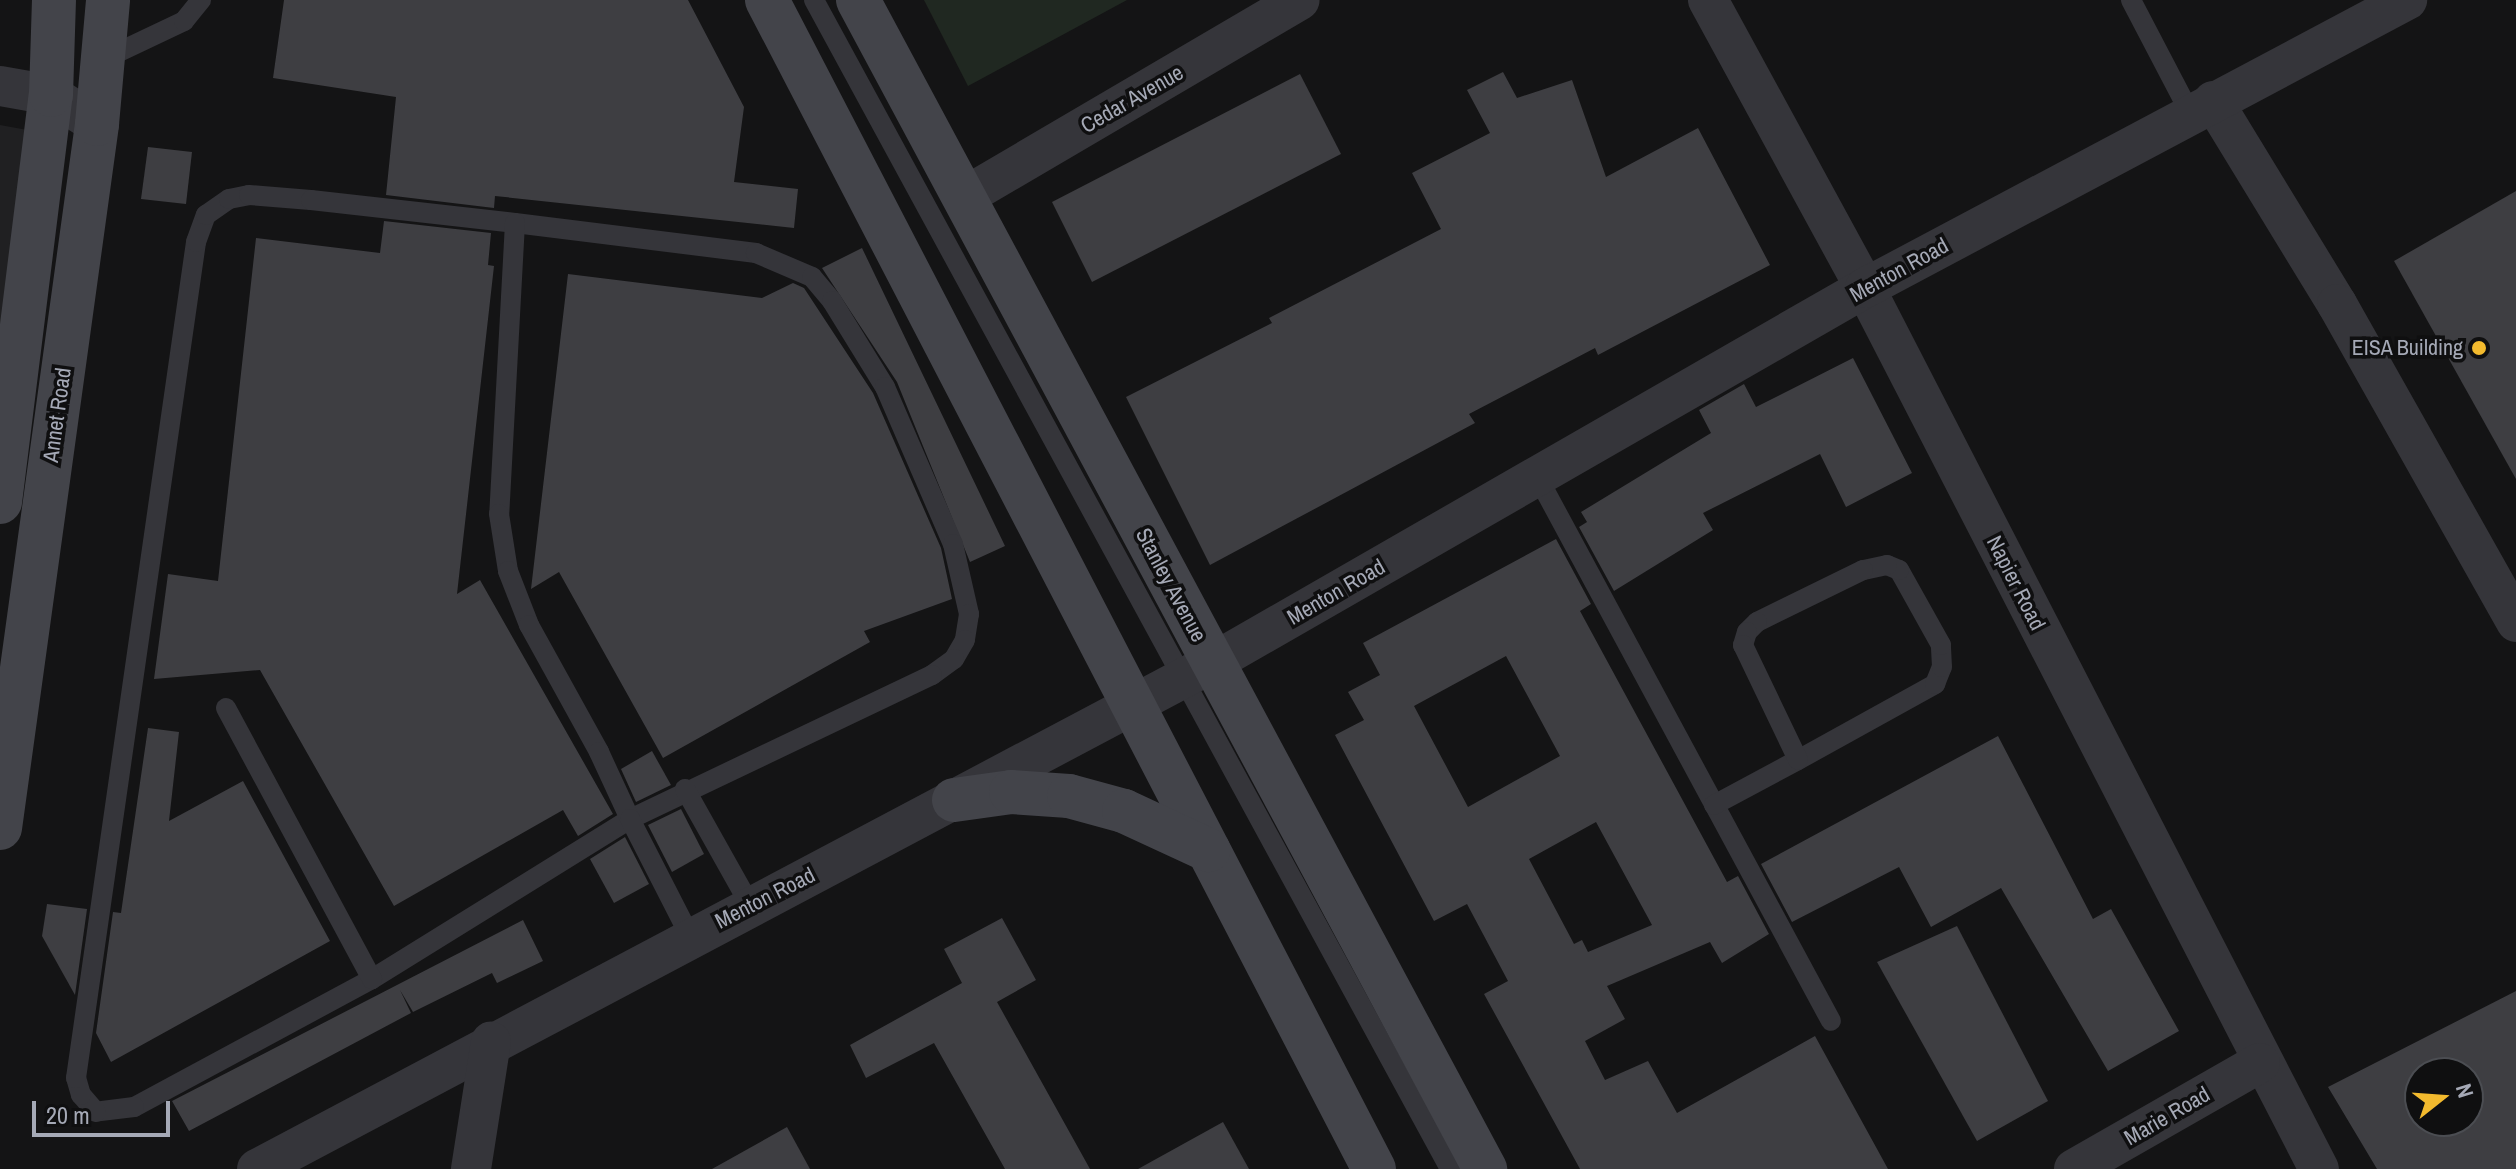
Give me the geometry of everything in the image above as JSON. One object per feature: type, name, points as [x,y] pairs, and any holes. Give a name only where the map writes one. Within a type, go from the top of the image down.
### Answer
[{"type":"main road","name":"Annet Road","points":[[0,502],[9,385],[51,95],[54,0]]},
{"type":"main road","name":"Annet Road","points":[[0,828],[97,124],[108,0]]},
{"type":"main road","points":[[767,0],[1374,1169]]},
{"type":"main road","name":"Stanley Avenue","points":[[858,0],[964,197],[1196,671],[1485,1169]]},
{"type":"main road","points":[[954,800],[1011,792],[1069,796],[1124,811],[1208,850]]},
{"type":"street","name":"Cedar Avenue","points":[[964,197],[1300,0]]},
{"type":"street","name":"Napier Road","points":[[1708,0],[1865,288],[2260,1063],[2319,1169]]},
{"type":"street","name":"Menton Road","points":[[257,1169],[690,936],[1196,671],[1865,288],[2407,0]]},
{"type":"street","points":[[0,86],[51,95],[97,124]]},
{"type":"street","points":[[2201,107],[2337,304],[2516,622]]},
{"type":"street","points":[[471,1169],[491,1042]]},
{"type":"street","name":"Marie Road","points":[[2074,1169],[2260,1063]]},
{"type":"lane","points":[[102,60],[184,21],[201,0]]},
{"type":"lane","points":[[814,0],[1196,671],[1450,1169]]},
{"type":"lane","points":[[2131,0],[2201,107]]},
{"type":"lane","points":[[249,195],[515,223],[756,253],[812,277],[832,301],[885,387],[953,544],[969,614],[954,659],[932,675],[685,789],[630,819],[372,979],[134,1107],[96,1112],[81,1095],[76,1078],[196,242],[206,215],[229,199],[249,195]]},
{"type":"lane","points":[[515,223],[499,514],[508,571],[529,625],[690,936]]},
{"type":"lane","points":[[1537,476],[1831,1021]]},
{"type":"lane","points":[[1714,805],[1798,760],[1935,684],[1942,667],[1941,645],[1899,570],[1887,565],[1863,570],[1757,622],[1747,632],[1743,645],[1798,760]]},
{"type":"lane","points":[[226,708],[372,979]]},
{"type":"lane","points":[[685,789],[750,905]]},
{"type":"shaded area","points":[[924,0],[1127,0],[968,86]]},
{"type":"shaded area","points":[[0,125],[33,131],[0,327]]},
{"type":"building","points":[[284,0],[688,0],[744,107],[734,182],[798,189],[794,228],[495,196],[494,208],[386,195],[396,97],[273,78]]},
{"type":"building","points":[[1503,72],[1517,98],[1572,80],[1606,177],[1698,128],[1770,265],[1598,355],[1595,348],[1469,414],[1475,423],[1210,565],[1126,397],[1272,323],[1269,318],[1441,229],[1412,173],[1490,133],[1467,90]]},
{"type":"building","points":[[1300,74],[1341,154],[1092,282],[1052,202]]},
{"type":"building","points":[[148,147],[192,152],[186,204],[141,199]]},
{"type":"building","name":"EISA Building","points":[[2516,191],[2516,479],[2394,261]]},
{"type":"building","points":[[384,221],[491,233],[488,265],[494,266],[457,594],[480,580],[613,814],[578,836],[563,810],[394,906],[260,670],[154,679],[168,574],[218,581],[256,238],[380,253]]},
{"type":"building","points":[[862,248],[1005,546],[970,562],[897,382],[822,268]]},
{"type":"building","points":[[568,274],[762,298],[793,283],[804,288],[873,393],[941,548],[952,599],[864,631],[870,642],[663,758],[559,572],[531,589]]},
{"type":"building","points":[[1853,358],[1912,473],[1846,507],[1820,454],[1703,513],[1713,530],[1614,591],[1579,527],[1587,522],[1581,512],[1711,433],[1699,410],[1744,384],[1756,407]]},
{"type":"building","points":[[1556,539],[1591,604],[1580,611],[1727,882],[1738,876],[1769,934],[1722,963],[1710,942],[1607,986],[1625,1019],[1585,1041],[1605,1080],[1648,1061],[1677,1113],[1815,1036],[1888,1169],[1580,1169],[1484,994],[1508,981],[1467,904],[1434,921],[1335,735],[1364,720],[1348,692],[1380,675],[1363,643]],"holes":[[[1506,656],[1560,756],[1468,807],[1414,706]],[[1596,822],[1652,925],[1588,952],[1582,940],[1574,944],[1529,859]]]},
{"type":"building","points":[[148,728],[179,732],[169,821],[243,781],[330,941],[111,1062],[96,1033],[113,912],[121,913]]},
{"type":"building","points":[[1998,736],[2093,919],[2111,909],[2179,1031],[2108,1071],[2001,888],[1931,927],[1899,867],[1792,922],[1761,864]]},
{"type":"building","points":[[652,751],[671,785],[636,802],[621,769]]},
{"type":"building","points":[[681,809],[704,854],[672,872],[648,825]]},
{"type":"building","points":[[625,837],[649,884],[614,903],[590,859]]},
{"type":"building","points":[[47,904],[87,909],[75,995],[42,936]]},
{"type":"building","points":[[1002,918],[1036,980],[997,1002],[1090,1169],[1005,1169],[934,1043],[866,1078],[850,1045],[962,983],[944,949]]},
{"type":"building","points":[[523,920],[543,961],[497,983],[492,973],[413,1012],[400,990],[411,1013],[189,1131],[172,1101]]},
{"type":"building","points":[[1957,926],[2048,1101],[1977,1141],[1877,962]]},
{"type":"building","points":[[2516,991],[2516,1169],[2377,1169],[2328,1087]]},
{"type":"building","points":[[1223,1122],[1249,1169],[1138,1169]]},
{"type":"building","points":[[787,1127],[810,1169],[712,1169]]},
{"type":"place","name":"EISA Building","points":[[2479,348]]}]
